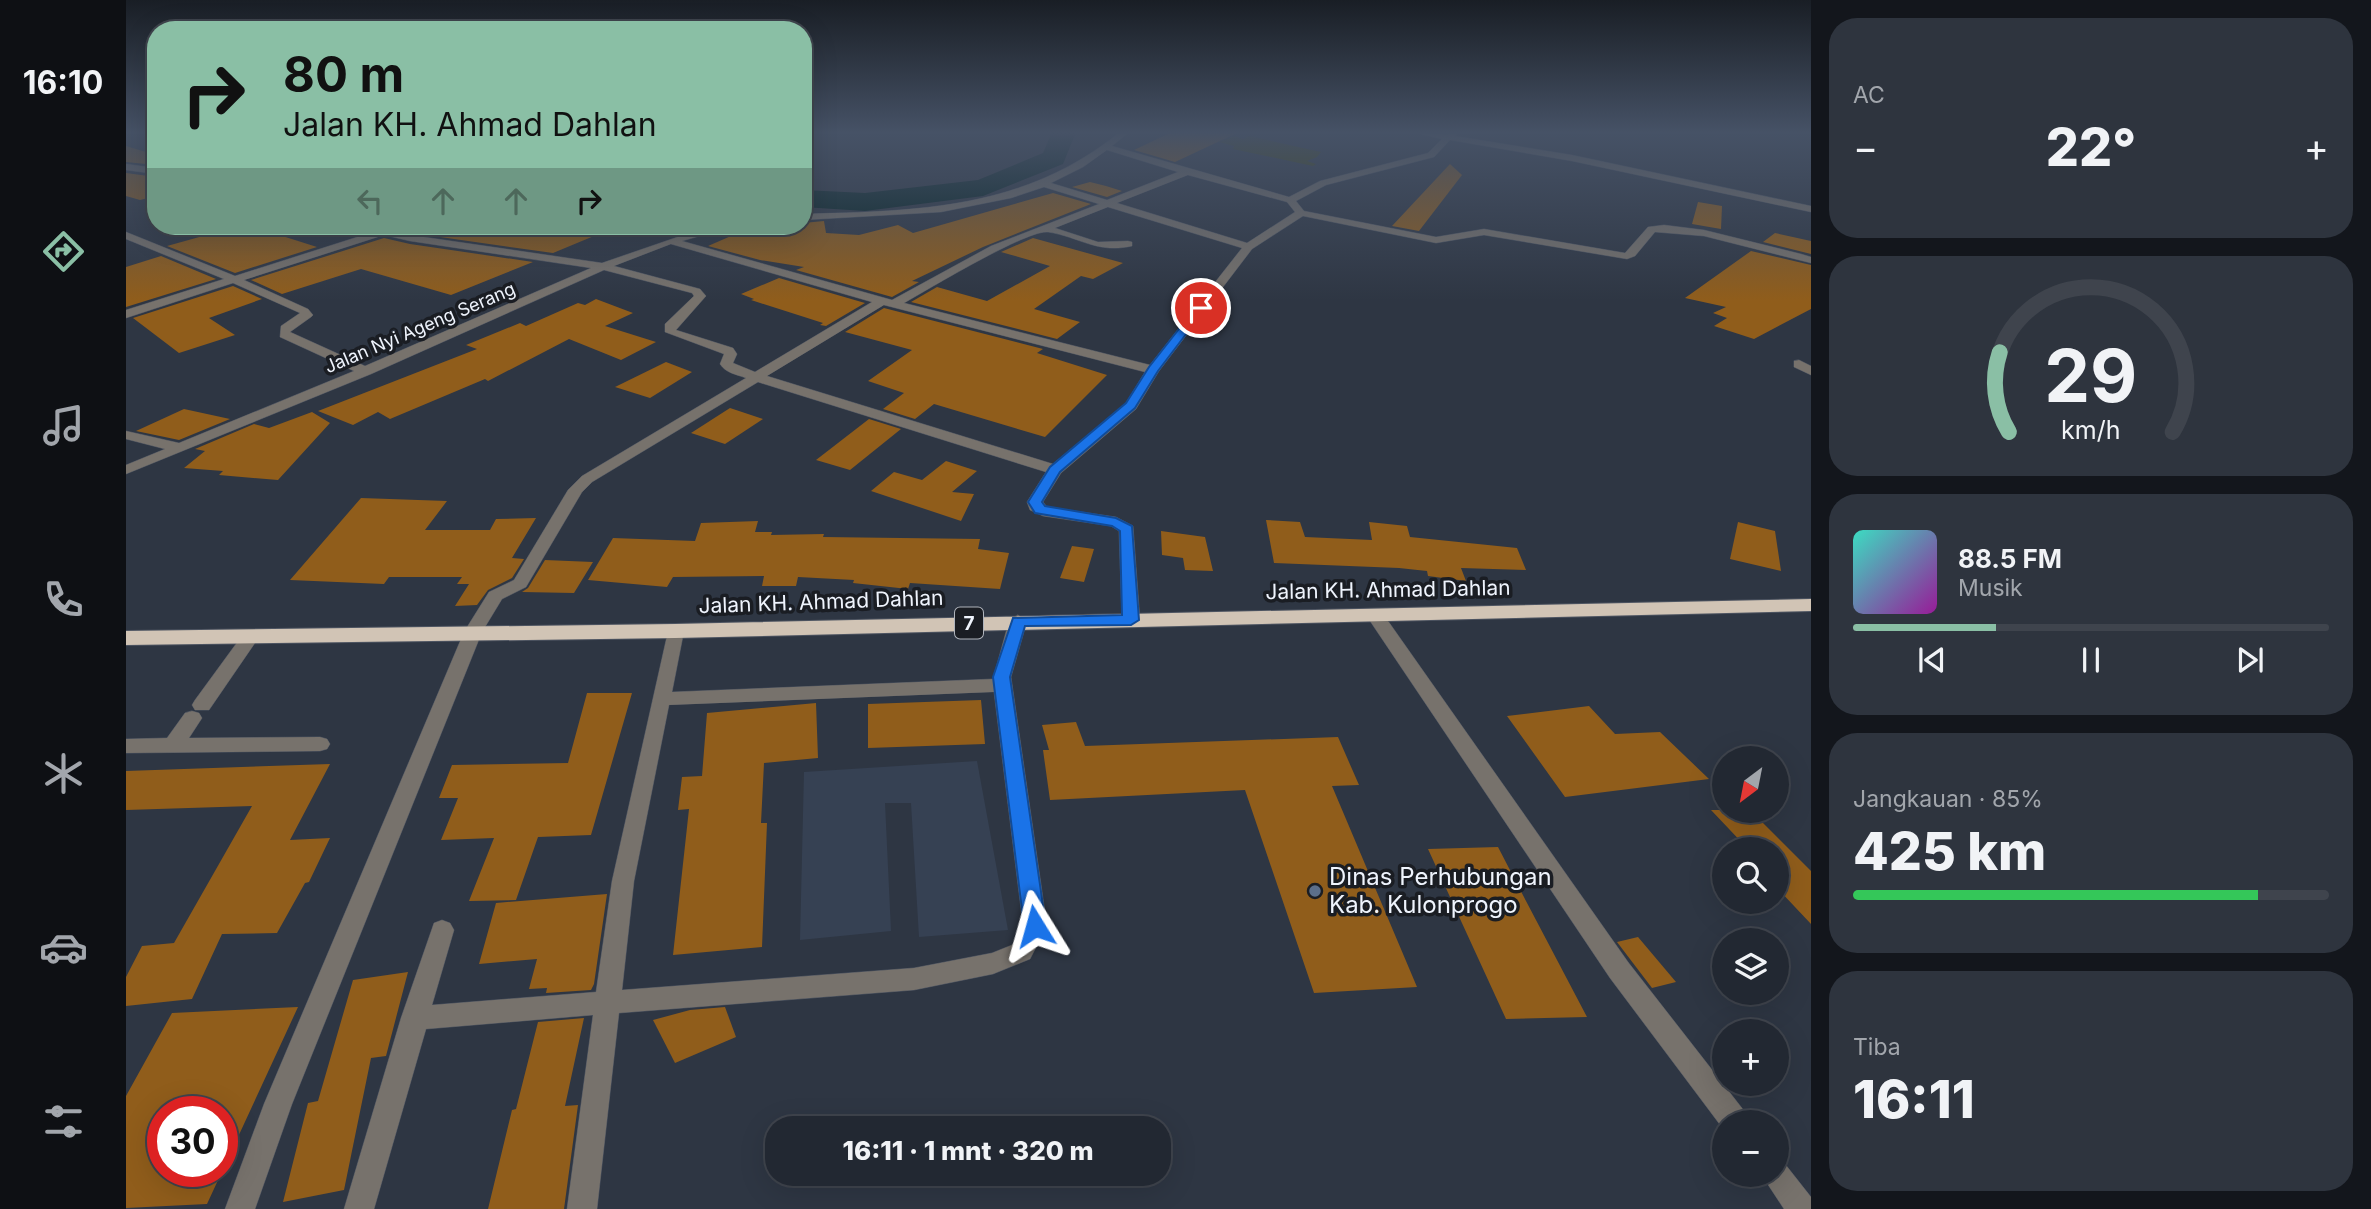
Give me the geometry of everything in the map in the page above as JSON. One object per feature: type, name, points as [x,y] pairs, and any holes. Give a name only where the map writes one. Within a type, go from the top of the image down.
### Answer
[{"type":"highway","name":"Jalan KH. Ahmad Dahlan","points":[[126,638],[675,631],[1018,621],[1811,605]]},
{"type":"street","points":[[812,217],[937,212],[1025,188]]},
{"type":"street","points":[[1059,188],[1248,247]]},
{"type":"street","points":[[240,1209],[278,1104],[472,632],[495,596],[501,590],[520,583],[576,490],[587,479],[888,303],[995,248],[1147,188]]},
{"type":"street","points":[[1247,188],[1290,200],[1301,213],[1436,240],[1453,240],[1463,232],[1484,232],[1627,256],[1634,253],[1651,229],[1673,229],[1726,238],[1811,260]]},
{"type":"street","points":[[1290,200],[1312,188]]},
{"type":"street","points":[[1715,188],[1811,209]]},
{"type":"street","points":[[1131,620],[1127,529],[1116,522],[1043,511],[1036,507],[1035,502],[1055,470],[1131,405],[1153,370],[1248,247],[1301,213]]},
{"type":"street","points":[[1048,229],[1103,245],[1119,247],[1128,244]]},
{"type":"street","points":[[126,235],[307,315],[285,329],[284,334],[366,371]]},
{"type":"street","points":[[126,314],[373,235]]},
{"type":"street","points":[[401,235],[606,267],[696,290],[700,296],[669,327],[671,331],[729,351],[731,354],[726,361],[728,367],[757,379],[1055,470]]},
{"type":"street","name":"Jalan Nyi Ageng Serang","points":[[126,470],[366,371],[606,267],[688,235]]},
{"type":"street","points":[[671,241],[888,303],[1153,370]]},
{"type":"street","points":[[126,435],[180,448]]},
{"type":"street","points":[[1376,615],[1619,970],[1726,1110]]},
{"type":"street","points":[[414,1018],[914,979],[993,963],[1021,952],[1035,926],[1002,677],[1018,621]]},
{"type":"street","points":[[582,1209],[624,881],[675,631]]},
{"type":"street","points":[[174,744],[250,637]]},
{"type":"street","points":[[661,699],[1003,685]]},
{"type":"street","points":[[126,746],[320,744]]},
{"type":"street","points":[[359,1209],[442,930]]},
{"type":"street","points":[[1785,1187],[1802,1209]]},
{"type":"shaded area","points":[[977,761],[1008,930],[919,937],[911,803],[885,803],[891,931],[800,940],[804,772]]},
{"type":"building","points":[[126,188],[147,188],[147,198],[140,200],[126,196]]},
{"type":"building","points":[[1077,188],[1122,191],[1107,197]]},
{"type":"building","points":[[1427,188],[1452,188],[1419,231],[1392,226]]},
{"type":"building","points":[[1053,193],[1091,204],[983,247],[912,281],[919,282],[892,297],[796,270],[804,267],[760,260],[708,246],[733,235],[812,235],[812,222],[824,221],[826,233],[859,235],[898,225],[913,233]]},
{"type":"building","points":[[1698,202],[1722,206],[1721,229],[1692,224]]},
{"type":"building","points":[[1775,233],[1811,241],[1811,254],[1763,242]]},
{"type":"building","points":[[207,235],[279,235],[317,247],[235,273],[167,246]]},
{"type":"building","points":[[590,235],[594,236],[553,253],[433,236]]},
{"type":"building","points":[[384,238],[533,262],[451,295],[361,269],[282,294],[251,280]]},
{"type":"building","points":[[1033,238],[1123,263],[1093,279],[1081,276],[1034,309],[1080,322],[1057,339],[911,302],[937,287],[987,301],[1050,266],[1001,252]]},
{"type":"building","points":[[1751,251],[1811,265],[1811,309],[1754,339],[1714,326],[1727,318],[1713,313],[1726,307],[1685,298]]},
{"type":"building","points":[[161,256],[216,279],[126,307],[126,267]]},
{"type":"building","points":[[779,278],[865,303],[826,326],[741,294]]},
{"type":"building","points":[[233,286],[262,299],[209,318],[235,335],[179,353],[133,318]]},
{"type":"building","points":[[596,299],[633,313],[605,326],[656,342],[621,360],[569,339],[488,381],[485,379],[390,419],[378,412],[353,425],[318,411],[477,349],[466,345],[520,323],[526,326],[578,303],[585,305]]},
{"type":"building","points":[[884,308],[1043,349],[1037,353],[1107,375],[1045,437],[934,404],[915,419],[883,409],[904,393],[868,381],[912,350],[845,332]]},
{"type":"building","points":[[666,362],[692,372],[650,398],[615,387]]},
{"type":"building","points":[[730,408],[763,419],[725,444],[691,433]]},
{"type":"building","points":[[184,409],[230,419],[179,440],[136,431]]},
{"type":"building","points":[[312,412],[330,423],[278,480],[219,475],[223,471],[184,468],[205,451],[195,449],[254,424],[269,428]]},
{"type":"building","points":[[869,419],[901,429],[850,470],[816,460]]},
{"type":"building","points":[[946,461],[977,471],[952,492],[974,494],[961,521],[871,491],[894,472],[922,480]]},
{"type":"building","points":[[361,498],[447,501],[425,530],[490,530],[496,519],[536,518],[512,558],[524,559],[512,578],[488,590],[477,605],[455,606],[469,584],[457,584],[462,577],[389,577],[384,584],[290,580]]},
{"type":"building","points":[[1266,520],[1300,522],[1305,537],[1372,540],[1369,522],[1407,526],[1410,537],[1517,548],[1526,570],[1461,568],[1466,581],[1428,576],[1427,571],[1399,568],[1274,563]]},
{"type":"building","points":[[758,521],[755,532],[772,532],[771,535],[980,539],[978,549],[1009,553],[1000,589],[910,583],[908,589],[853,583],[854,580],[798,577],[796,586],[762,586],[764,576],[673,577],[667,587],[588,580],[613,538],[695,541],[701,523]]},
{"type":"building","points":[[1738,522],[1775,531],[1781,571],[1730,559]]},
{"type":"building","points":[[1161,531],[1205,537],[1213,571],[1185,570],[1183,558],[1162,555]]},
{"type":"building","points":[[1072,546],[1094,549],[1084,582],[1060,578]]},
{"type":"building","points":[[545,560],[593,562],[574,593],[522,592],[528,588]]},
{"type":"building","points":[[587,693],[632,693],[591,835],[538,837],[516,900],[469,901],[494,838],[441,840],[458,798],[439,798],[452,765],[568,763]]},
{"type":"building","points":[[981,700],[985,744],[868,748],[868,704]]},
{"type":"building","points":[[816,703],[818,758],[764,763],[761,823],[767,823],[762,947],[673,955],[689,809],[678,810],[682,777],[702,776],[707,713]]},
{"type":"building","points":[[1589,706],[1615,734],[1660,732],[1709,779],[1565,797],[1507,716]]},
{"type":"building","points":[[1076,722],[1085,746],[1338,737],[1359,785],[1332,786],[1417,987],[1314,993],[1245,790],[1050,800],[1043,750],[1049,750],[1042,725]]},
{"type":"building","points":[[330,764],[290,840],[330,838],[309,882],[305,883],[277,933],[222,934],[192,999],[126,1006],[126,977],[142,946],[174,943],[252,806],[126,810],[126,771]]},
{"type":"building","points":[[1723,823],[1763,823],[1777,837],[1737,837]]},
{"type":"building","points":[[1498,847],[1587,1017],[1506,1019],[1428,849]]},
{"type":"building","points":[[1789,849],[1811,871],[1811,924],[1789,901]]},
{"type":"building","points":[[607,894],[591,990],[546,993],[547,988],[529,989],[537,959],[479,964],[496,903]]},
{"type":"building","points":[[1638,937],[1676,982],[1652,988],[1617,942]]},
{"type":"building","points":[[408,972],[386,1056],[371,1058],[344,1190],[283,1202],[308,1103],[318,1101],[353,980]]},
{"type":"building","points":[[298,1007],[238,1137],[238,1096],[147,1096],[147,1187],[215,1187],[207,1204],[126,1208],[126,1096],[172,1013]]},
{"type":"building","points":[[725,1007],[736,1037],[675,1063],[653,1020],[690,1010]]},
{"type":"building","points":[[584,1018],[565,1106],[578,1105],[564,1209],[488,1209],[512,1110],[516,1109],[538,1022]]},
{"type":"waterway","points":[[812,199],[865,202],[979,188]]},
{"type":"place","name":"Dinas Perhubungan Kab. Kulonprogo","points":[[1315,891]]},
{"type":"route","points":[[1035,926],[1002,677],[1018,621],[1131,620],[1127,529],[1116,522],[1040,510],[1035,502],[1055,470],[1131,405],[1153,370],[1201,308]]}]
